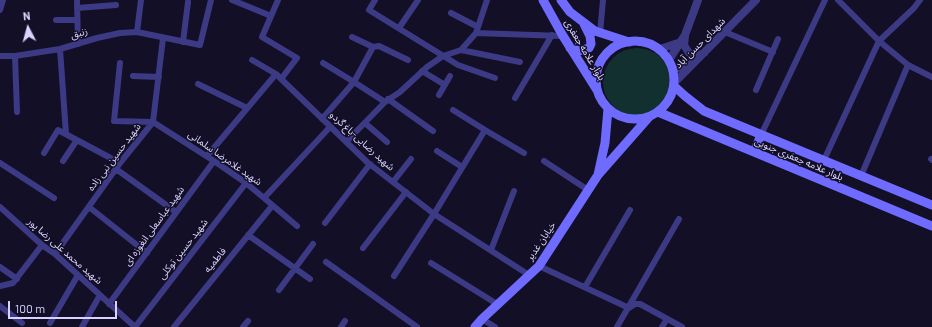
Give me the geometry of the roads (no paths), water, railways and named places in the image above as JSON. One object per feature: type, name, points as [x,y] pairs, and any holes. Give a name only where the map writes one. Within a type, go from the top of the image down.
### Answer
[{"type":"main road","name":"بلوار علامه جعفری","points":[[543,0],[570,48],[597,91]]},
{"type":"main road","name":"بلوار علامه جعفری","points":[[561,0],[570,12],[595,31],[629,42]]},
{"type":"main road","points":[[570,48],[579,52],[589,48],[591,44],[590,36],[583,23]]},
{"type":"main road","points":[[640,41],[650,44],[660,50],[669,60],[673,70],[675,84],[672,96],[666,105],[649,117],[635,120],[621,117],[608,109],[601,101],[597,91],[596,74],[602,59],[614,48],[629,42],[640,41]]},
{"type":"main road","name":"بلوار علامه جعفری جنوبی","points":[[675,84],[685,96],[704,111],[932,205]]},
{"type":"main road","points":[[598,175],[605,143],[608,109]]},
{"type":"main road","name":"بلوار علامه جعفری جنوبی","points":[[658,112],[932,226]]},
{"type":"main road","points":[[598,175],[649,117]]},
{"type":"main road","points":[[754,152],[761,134]]},
{"type":"main road","name":"خیابان غدیر","points":[[475,327],[497,304],[539,266],[598,175]]},
{"type":"street","points":[[0,10],[3,0]]},
{"type":"street","points":[[77,0],[78,44]]},
{"type":"street","points":[[136,32],[141,0]]},
{"type":"street","name":"زنبق","points":[[0,56],[15,56],[60,49],[120,33],[136,32],[200,46],[211,0]]},
{"type":"street","points":[[232,0],[271,16]]},
{"type":"street","points":[[278,0],[262,37],[297,58],[282,79]]},
{"type":"street","points":[[375,0],[369,10],[458,65],[495,78]]},
{"type":"street","points":[[399,28],[418,0]]},
{"type":"street","points":[[461,50],[477,30],[487,0]]},
{"type":"street","points":[[600,33],[603,0]]},
{"type":"street","points":[[669,60],[683,39],[698,0]]},
{"type":"street","name":"شهدای حسن آباد","points":[[675,84],[756,0]]},
{"type":"street","points":[[761,134],[825,0]]},
{"type":"street","points":[[838,0],[879,41],[908,65],[932,77]]},
{"type":"street","points":[[824,160],[879,41],[917,5],[920,0]]},
{"type":"street","points":[[183,42],[188,2]]},
{"type":"street","points":[[77,8],[116,5]]},
{"type":"street","points":[[451,13],[477,30],[563,36]]},
{"type":"street","points":[[56,20],[77,20]]},
{"type":"street","points":[[725,32],[773,52]]},
{"type":"street","points":[[515,98],[552,35]]},
{"type":"street","points":[[352,37],[373,47],[379,46],[408,60]]},
{"type":"street","name":"شهید حسین نبی زاده","points":[[55,254],[118,166],[153,122],[163,38]]},
{"type":"street","points":[[660,50],[683,39]]},
{"type":"street","points":[[683,39],[684,45],[689,53],[699,55],[707,51]]},
{"type":"street","points":[[756,90],[778,39]]},
{"type":"street","points":[[322,119],[354,82],[373,47]]},
{"type":"street","points":[[60,49],[66,134]]},
{"type":"street","points":[[346,142],[387,100],[400,92],[422,71],[443,56],[461,50],[520,62]]},
{"type":"street","points":[[15,56],[18,112]]},
{"type":"street","points":[[673,70],[700,58]]},
{"type":"street","name":"شهید رضایی-باغ گردو","points":[[252,60],[282,79],[346,142],[392,182],[434,214],[529,275]]},
{"type":"street","points":[[120,63],[114,121],[153,122]]},
{"type":"street","points":[[323,63],[387,100],[433,131]]},
{"type":"street","points":[[862,176],[908,65]]},
{"type":"street","points":[[422,71],[445,85]]},
{"type":"street","points":[[207,156],[276,74]]},
{"type":"street","points":[[133,76],[159,77]]},
{"type":"street","points":[[439,95],[450,76]]},
{"type":"street","points":[[198,84],[247,108]]},
{"type":"street","points":[[453,110],[524,153]]},
{"type":"street","name":"شهید غلامرضا سلمانی","points":[[153,122],[207,156],[246,183],[264,198],[330,127]]},
{"type":"street","points":[[365,123],[387,142]]},
{"type":"street","points":[[44,153],[58,130],[118,166],[176,212]]},
{"type":"street","points":[[394,276],[485,130]]},
{"type":"street","points":[[64,161],[76,140]]},
{"type":"street","points":[[437,152],[462,167]]},
{"type":"street","points":[[392,182],[411,159]]},
{"type":"street","name":"شهید عباسعلی انغوزه ای","points":[[110,304],[214,161]]},
{"type":"street","points":[[544,161],[588,190]]},
{"type":"street","points":[[0,163],[54,198]]},
{"type":"street","points":[[326,223],[370,164]]},
{"type":"street","name":"شهید حسین توکلی","points":[[135,327],[246,183]]},
{"type":"street","points":[[491,250],[514,191]]},
{"type":"street","points":[[362,248],[406,192]]},
{"type":"street","points":[[264,198],[297,226]]},
{"type":"street","name":"فاطمیه","points":[[174,327],[272,206]]},
{"type":"street","name":"شهید محمد علی رضا پور","points":[[0,207],[42,245],[55,254],[135,327]]},
{"type":"street","points":[[89,207],[147,253]]},
{"type":"street","points":[[585,287],[630,210]]},
{"type":"street","points":[[618,327],[679,218]]},
{"type":"street","points":[[248,235],[310,279]]},
{"type":"street","points":[[279,290],[313,244]]},
{"type":"street","points":[[0,286],[12,283],[42,245]]},
{"type":"street","points":[[326,262],[418,327]]},
{"type":"street","points":[[431,263],[497,304]]},
{"type":"street","points":[[539,266],[629,308]]},
{"type":"street","points":[[0,267],[17,278]]},
{"type":"street","points":[[50,323],[78,275]]},
{"type":"street","points":[[82,327],[100,296]]},
{"type":"street","points":[[629,308],[635,304],[640,304],[682,327]]},
{"type":"street","points":[[0,306],[22,323]]},
{"type":"street","points":[[482,319],[496,327]]},
{"type":"street","points":[[662,327],[667,319]]},
{"type":"street","points":[[341,327],[345,320]]},
{"type":"street","points":[[243,327],[248,321]]}]
